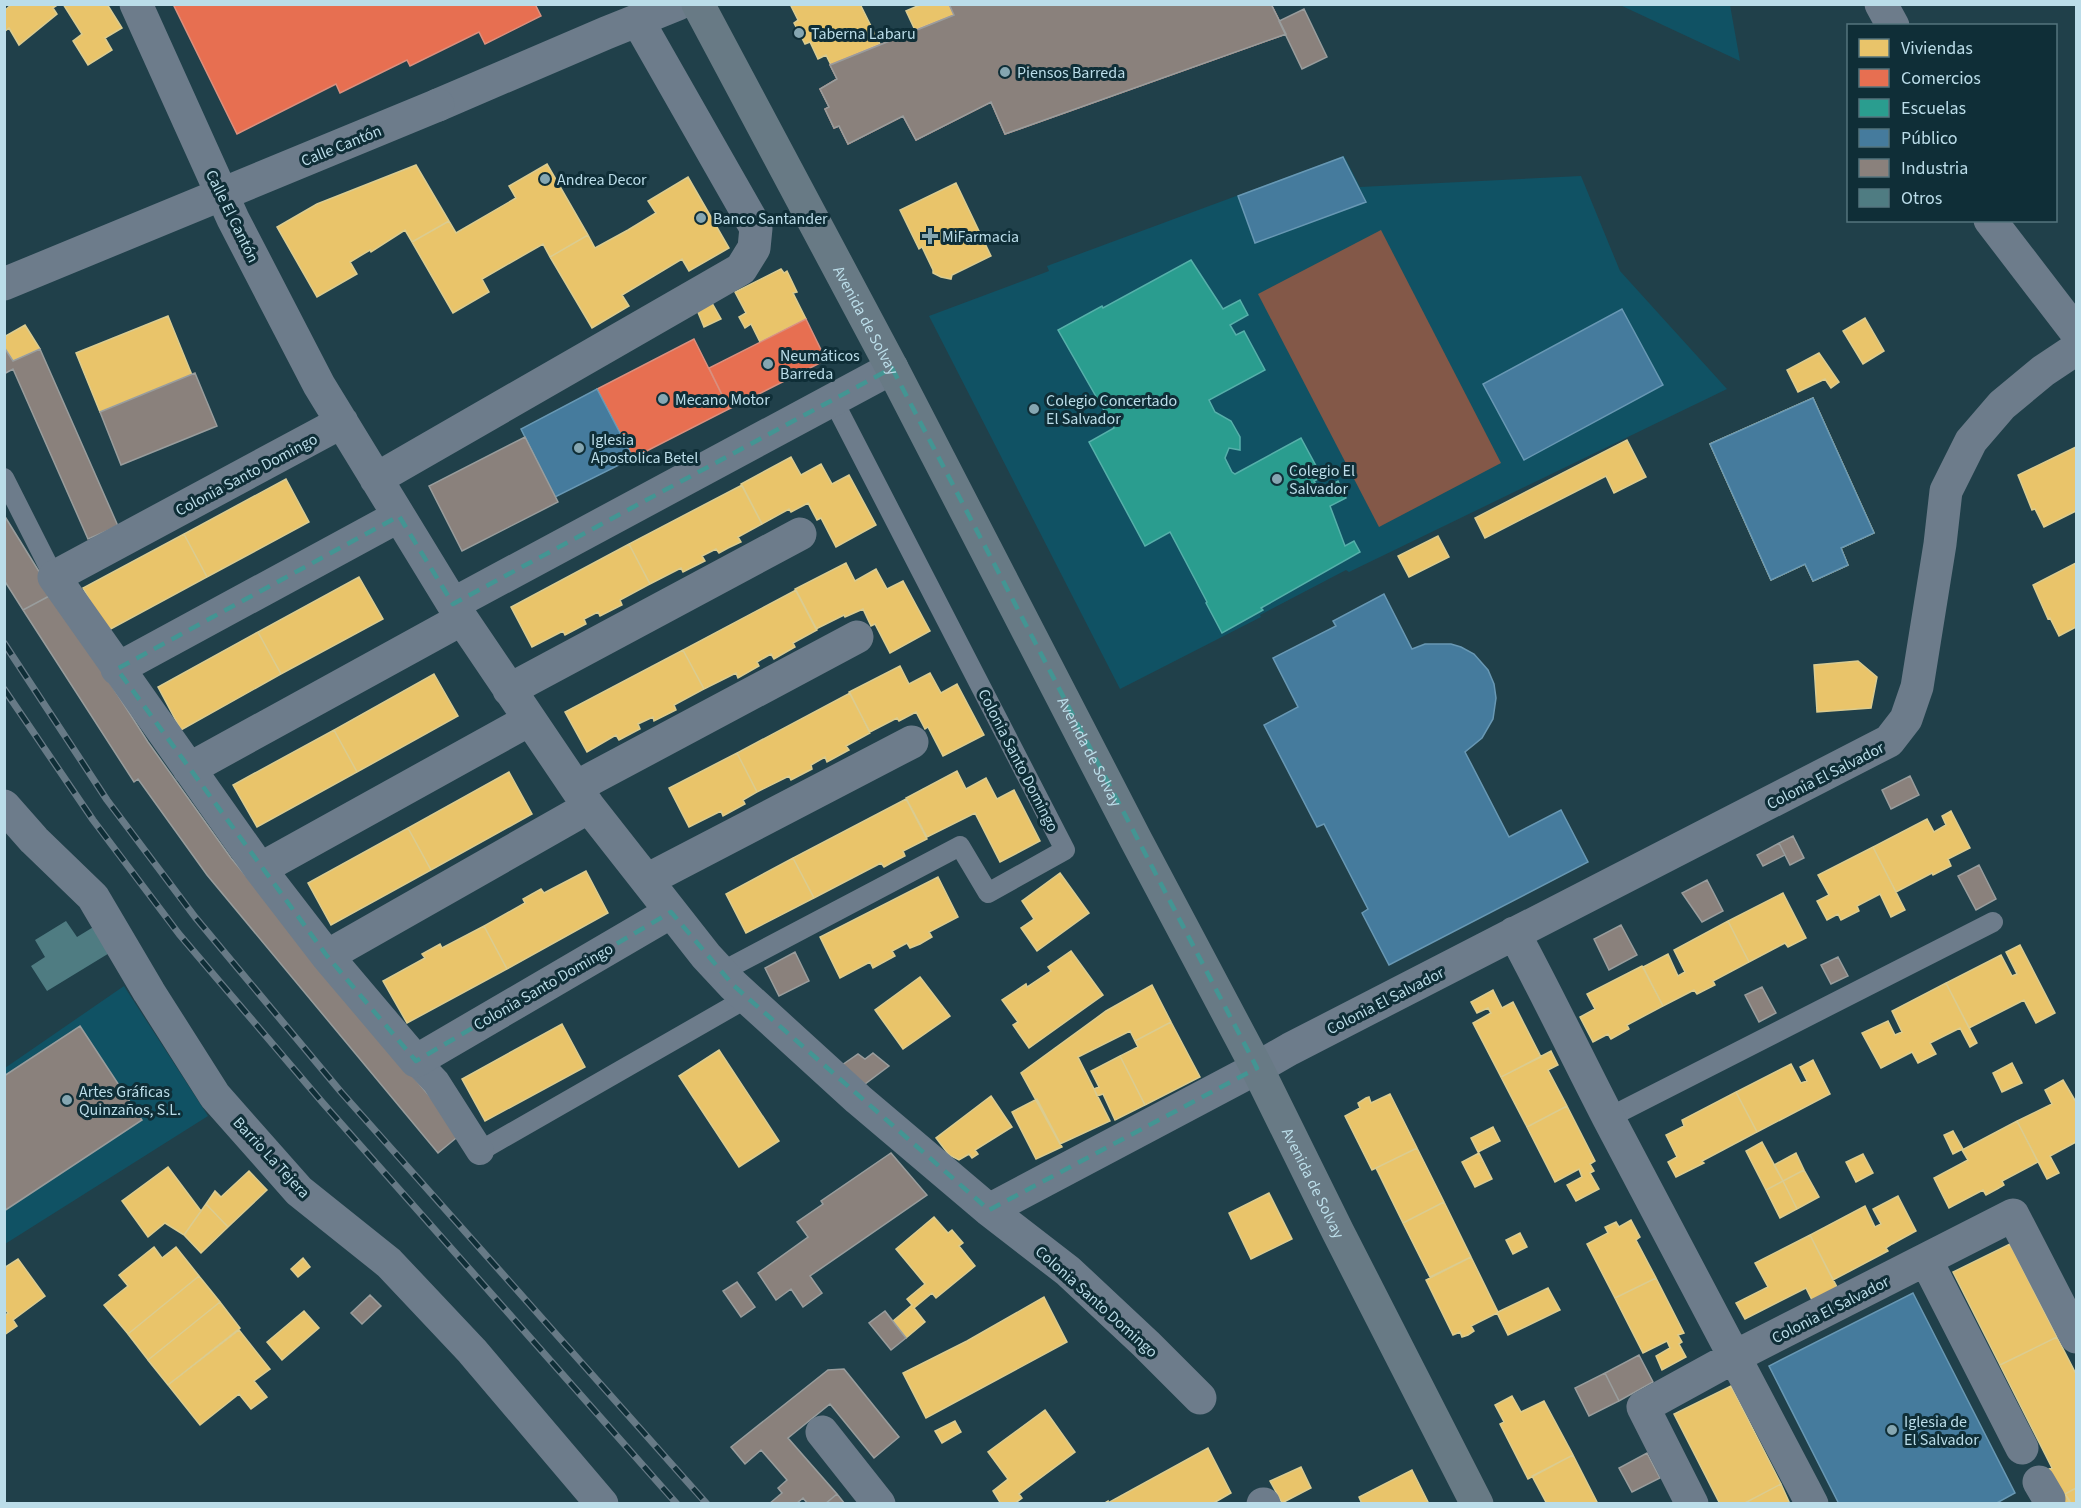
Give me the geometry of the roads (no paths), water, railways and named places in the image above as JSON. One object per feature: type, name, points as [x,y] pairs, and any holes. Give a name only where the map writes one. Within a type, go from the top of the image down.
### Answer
[{"type":"highway","name":"Avenida de Solvay","points":[[698,4],[892,368],[1130,830],[1257,1068],[1338,1233],[1477,1503]]},
{"type":"street","name":"Calle El Cantón","points":[[136,4],[233,219],[319,385],[342,422]]},
{"type":"street","name":"Calle Cantón","points":[[4,284],[678,4]]},
{"type":"street","points":[[1881,4],[1892,24]]},
{"type":"street","points":[[376,479],[741,269],[754,248],[756,228],[638,21]]},
{"type":"street","points":[[1992,222],[2076,332]]},
{"type":"street","name":"Colonia El Salvador","points":[[1257,1068],[1514,933],[1890,741],[1906,719],[1917,687],[1938,561],[1946,491],[1971,441],[2002,405],[2043,371],[2076,349]]},
{"type":"street","points":[[189,769],[457,611],[892,368]]},
{"type":"street","name":"Colonia Santo Domingo","points":[[54,577],[342,422],[457,611],[529,720],[583,797],[671,912],[721,972],[858,1099],[989,1210],[1068,1271],[1200,1398]]},
{"type":"street","points":[[117,669],[399,516]]},
{"type":"street","points":[[509,690],[800,534]]},
{"type":"street","points":[[54,577],[260,869],[327,956],[436,1082],[480,1151]]},
{"type":"street","points":[[327,956],[583,797],[857,637]]},
{"type":"street","points":[[260,869],[529,720]]},
{"type":"street","points":[[647,880],[912,742]]},
{"type":"street","name":"Barrio La Tejera","points":[[4,806],[34,840],[93,897],[215,1096],[299,1191],[389,1263],[472,1351],[602,1503]]},
{"type":"street","name":"Colonia Santo Domingo","points":[[416,1061],[671,912]]},
{"type":"street","points":[[1514,933],[1608,1118],[1812,1503]]},
{"type":"street","points":[[989,1210],[1257,1068]]},
{"type":"street","name":"Colonia El Salvador","points":[[1692,1503],[1643,1407],[2013,1215],[2076,1337]]},
{"type":"street","points":[[1926,1260],[2022,1448]]},
{"type":"street","points":[[822,1432],[879,1503]]},
{"type":"lane","name":"Colonia Santo Domingo","points":[[721,972],[960,846],[988,892],[1065,850],[833,400]]},
{"type":"lane","points":[[4,478],[54,577]]},
{"type":"lane","points":[[1608,1118],[1993,922]]},
{"type":"lane","points":[[480,1151],[747,998]]},
{"type":"railway","points":[[4,643],[107,800],[195,917],[341,1092],[707,1504]]},
{"type":"railway","points":[[4,689],[93,820],[179,934],[322,1102],[677,1504]]},
{"type":"place","name":"Taberna Labaru","points":[[799,33]]},
{"type":"place","name":"Piensos Barreda","points":[[1005,72]]},
{"type":"place","name":"Andrea Decor","points":[[545,179]]},
{"type":"place","name":"Banco Santander","points":[[701,218]]},
{"type":"place","name":"MiFarmacia","points":[[930,236]]},
{"type":"place","name":"Neumáticos Barreda","points":[[768,364]]},
{"type":"place","name":"Mecano Motor","points":[[663,399]]},
{"type":"place","name":"Colegio Concertado El Salvador","points":[[1034,409]]},
{"type":"place","name":"Iglesia Apostolica Betel","points":[[579,448]]},
{"type":"place","name":"Colegio El Salvador","points":[[1277,479]]},
{"type":"place","name":"Artes Gráficas Quinzaños, S.L.","points":[[67,1100]]},
{"type":"place","name":"Iglesia de El Salvador","points":[[1892,1430]]}]
